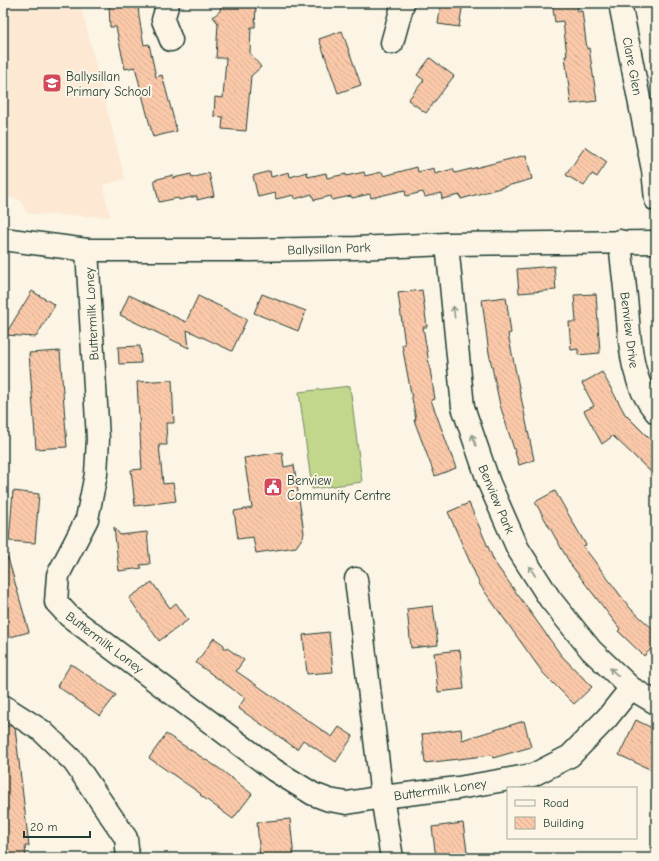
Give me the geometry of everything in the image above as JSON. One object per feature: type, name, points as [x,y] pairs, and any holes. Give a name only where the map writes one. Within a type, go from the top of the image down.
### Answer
[{"type":"street","points":[[168,3],[163,20],[171,40]]},
{"type":"street","points":[[392,43],[403,3]]},
{"type":"street","name":"Clare Glen","points":[[620,3],[653,170],[656,200]]},
{"type":"street","name":"Ballysillan Park","points":[[3,239],[87,250],[252,250],[447,244],[620,241],[656,242]]},
{"type":"street","name":"Benview Drive","points":[[620,241],[630,353],[637,381],[650,406],[656,412]]},
{"type":"street","name":"Benview Park","points":[[447,244],[463,407],[489,483],[518,549],[550,599],[591,650],[631,688],[656,703]]},
{"type":"street","name":"Buttermilk Loney","points":[[87,250],[98,439],[96,474],[87,519],[58,575],[56,602],[68,616],[274,770],[313,794],[329,800],[347,803],[533,776],[570,756],[607,718],[631,688]]},
{"type":"street","name":"Buttermilk Loney","points":[[356,579],[382,797],[392,858]]},
{"type":"street","points":[[3,706],[42,731],[74,762],[126,838],[128,858]]},
{"type":"shaded area","name":"Ballysillan Primary School","points":[[3,3],[80,3],[125,179],[103,185],[110,217],[28,214],[20,200],[3,196]]},
{"type":"green space","points":[[350,386],[362,482],[312,489],[299,392]]},
{"type":"building","points":[[109,3],[138,3],[144,45],[149,44],[156,77],[162,75],[177,131],[153,137],[135,67],[125,69],[116,27],[110,27]]},
{"type":"building","points":[[221,3],[256,3],[255,27],[251,27],[250,53],[261,67],[251,76],[246,131],[222,129],[223,117],[214,116],[215,97],[223,98],[226,58],[216,58],[218,23],[213,17],[220,11]]},
{"type":"building","points":[[441,3],[463,3],[459,27],[438,24]]},
{"type":"building","points":[[552,3],[577,3],[578,12],[582,11],[587,49],[589,48],[597,101],[571,104],[565,56],[567,56],[563,21],[555,22]]},
{"type":"building","points":[[342,31],[361,85],[338,93],[319,39]]},
{"type":"building","points":[[430,58],[454,76],[426,113],[408,100],[424,80],[417,75]]},
{"type":"building","points":[[585,147],[607,162],[597,177],[592,174],[584,186],[566,175]]},
{"type":"building","points":[[526,155],[532,179],[461,199],[460,195],[442,199],[441,193],[425,197],[423,192],[406,196],[405,190],[371,198],[370,194],[332,200],[331,196],[314,200],[312,194],[295,199],[294,195],[276,199],[275,193],[258,197],[253,176],[270,171],[271,177],[289,172],[290,177],[307,172],[308,177],[326,173],[327,178],[364,172],[365,176],[382,172],[384,176],[417,167],[418,172],[434,168],[435,174],[453,169],[455,173]]},
{"type":"building","points":[[209,173],[214,196],[197,200],[197,196],[159,202],[154,180],[173,175],[173,178],[191,174],[192,178]]},
{"type":"building","points":[[554,266],[556,290],[519,293],[517,269]]},
{"type":"building","points":[[422,290],[427,327],[423,327],[435,399],[431,400],[456,468],[435,476],[414,420],[416,420],[402,345],[405,345],[398,293]]},
{"type":"building","points":[[32,291],[55,305],[36,337],[5,335]]},
{"type":"building","points":[[262,294],[306,311],[298,331],[254,313]]},
{"type":"building","points":[[596,294],[600,353],[578,355],[578,349],[571,350],[569,322],[576,322],[574,295]]},
{"type":"building","points":[[129,295],[186,322],[198,296],[247,319],[232,351],[187,330],[189,348],[120,315]]},
{"type":"building","points":[[506,297],[511,333],[508,334],[534,460],[519,465],[500,405],[489,353],[482,300]]},
{"type":"building","points":[[140,346],[141,363],[119,364],[118,347]]},
{"type":"building","points":[[60,351],[67,447],[36,449],[29,353]]},
{"type":"building","points":[[602,372],[625,414],[656,445],[656,477],[613,436],[602,444],[584,411],[594,406],[582,383]]},
{"type":"building","points":[[172,380],[174,423],[166,423],[167,445],[159,445],[163,484],[173,483],[176,501],[135,506],[131,470],[142,469],[137,382]]},
{"type":"building","name":"Benview Community Centre","points":[[282,452],[284,467],[294,465],[304,533],[303,537],[296,547],[256,553],[253,537],[238,539],[234,511],[252,508],[244,458]]},
{"type":"building","points":[[13,491],[39,494],[35,543],[9,541]]},
{"type":"building","points":[[555,491],[586,545],[583,546],[630,608],[656,632],[656,644],[644,656],[618,631],[620,629],[571,565],[535,502]]},
{"type":"building","points":[[469,503],[495,563],[561,655],[592,687],[574,704],[543,673],[480,585],[448,512]]},
{"type":"building","points":[[114,527],[120,535],[147,532],[150,564],[140,565],[142,568],[119,571]]},
{"type":"building","points":[[8,558],[29,632],[3,639],[3,559]]},
{"type":"building","points":[[152,582],[170,608],[176,603],[188,620],[159,641],[129,598]]},
{"type":"building","points":[[433,606],[438,645],[411,648],[407,609]]},
{"type":"building","points":[[329,632],[333,672],[307,674],[303,635]]},
{"type":"building","points":[[214,638],[224,645],[224,648],[227,648],[244,660],[236,671],[332,737],[339,727],[353,736],[336,762],[303,740],[297,749],[238,708],[245,698],[196,663]]},
{"type":"building","points":[[460,650],[464,689],[438,692],[434,653]]},
{"type":"building","points":[[71,664],[116,695],[100,716],[57,686]]},
{"type":"building","points":[[636,720],[656,730],[656,772],[619,755]]},
{"type":"building","points":[[524,721],[531,747],[493,758],[492,755],[425,763],[422,734],[461,729],[462,740]]},
{"type":"building","points":[[3,726],[11,726],[15,728],[29,846],[25,846],[26,858],[3,858]]},
{"type":"building","points":[[166,734],[220,769],[252,794],[233,819],[200,795],[201,794],[149,758]]},
{"type":"building","points":[[290,819],[294,858],[260,858],[257,822]]},
{"type":"building","points":[[463,823],[468,858],[436,858],[432,827]]},
{"type":"place","name":"Ballysillan Primary School","points":[[52,83]]},
{"type":"place","name":"Benview Community Centre","points":[[273,487]]}]
